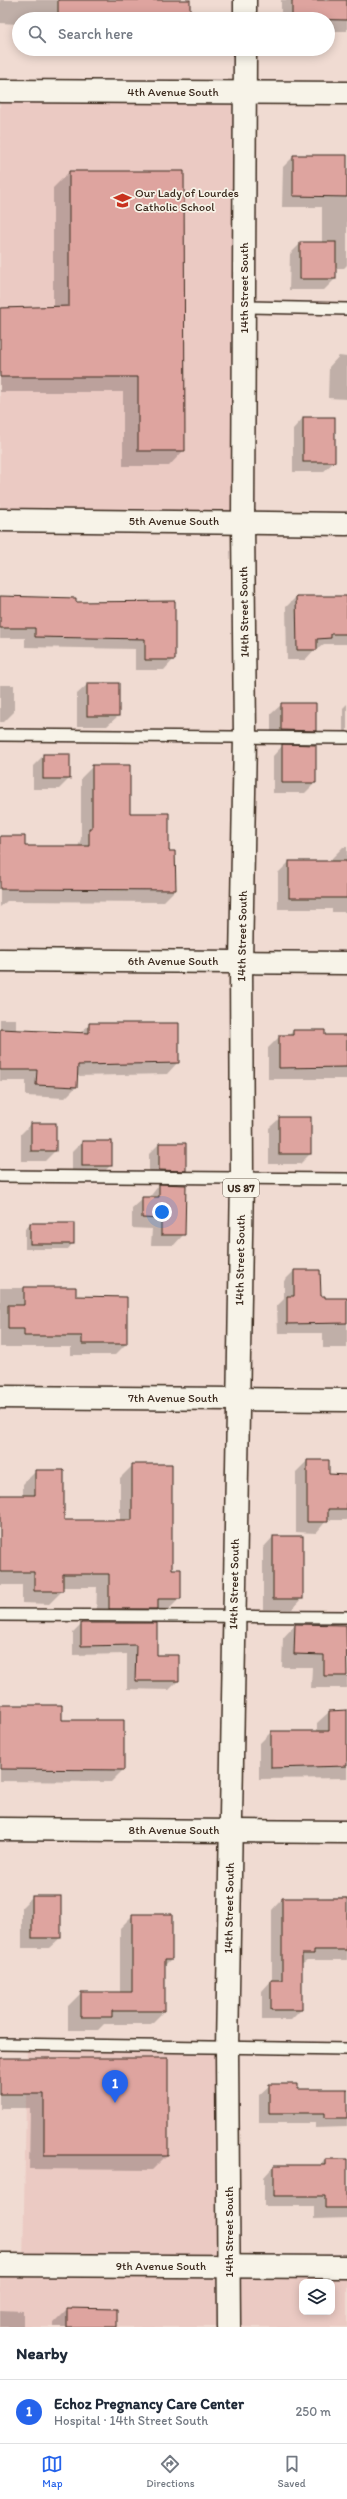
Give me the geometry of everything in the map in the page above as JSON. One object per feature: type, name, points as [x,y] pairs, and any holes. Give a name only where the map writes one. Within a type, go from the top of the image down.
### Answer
[{"type":"main road","points":[[245,0],[245,12]]},
{"type":"main road","name":"14th Street South","points":[[229,2327],[227,2049],[242,1179],[241,962],[245,737],[243,522],[245,56]]},
{"type":"main road","name":"4th Avenue South","points":[[0,91],[347,93]]},
{"type":"main road","name":"5th Avenue South","points":[[0,520],[347,524]]},
{"type":"main road","name":"6th Avenue South","points":[[0,960],[347,963]]},
{"type":"main road","name":"7th Avenue South","points":[[0,1397],[347,1400]]},
{"type":"main road","name":"8th Avenue South","points":[[0,1829],[347,1832]]},
{"type":"main road","name":"9th Avenue South","points":[[0,2265],[347,2267]]},
{"type":"lane","points":[[244,307],[347,309]]},
{"type":"lane","points":[[0,735],[347,738]]},
{"type":"lane","points":[[0,1176],[347,1179]]},
{"type":"lane","points":[[0,1615],[347,1617]]},
{"type":"lane","points":[[0,2044],[227,2049],[347,2049]]},
{"type":"shaded area","name":"Our Lady of Lourdes Catholic School","points":[[0,91],[245,93],[243,522],[0,520]]},
{"type":"shaded area","points":[[27,2045],[227,2049],[229,2266],[347,2267],[347,2327],[0,2327],[0,2265],[23,2265]]},
{"type":"building","points":[[58,0],[190,0],[190,12],[58,12]]},
{"type":"building","points":[[292,0],[347,0],[347,20],[335,20],[335,12],[292,12]]},
{"type":"building","points":[[293,155],[347,155],[347,197],[293,196]]},
{"type":"building","points":[[69,171],[184,171],[185,451],[138,451],[138,377],[0,377],[0,308],[69,306]]},
{"type":"building","points":[[300,242],[336,242],[336,279],[300,279]]},
{"type":"building","points":[[303,417],[335,417],[335,462],[303,462]]},
{"type":"building","points":[[0,596],[76,598],[76,602],[175,601],[175,660],[145,660],[145,639],[35,637],[35,628],[0,628]]},
{"type":"building","points":[[296,596],[347,596],[347,634],[331,634],[331,638],[317,639],[317,650],[297,650]]},
{"type":"building","points":[[87,683],[119,683],[119,716],[87,716]]},
{"type":"building","points":[[281,703],[316,703],[316,731],[281,730]]},
{"type":"building","points":[[282,744],[316,745],[316,783],[282,783]]},
{"type":"building","points":[[43,754],[70,754],[70,779],[43,779]]},
{"type":"building","points":[[92,765],[130,765],[130,813],[169,813],[169,851],[175,851],[176,890],[0,889],[0,836],[25,836],[25,846],[89,846],[89,828],[92,828]]},
{"type":"building","points":[[289,861],[347,861],[347,898],[289,898]]},
{"type":"building","points":[[89,1023],[179,1023],[179,1063],[78,1065],[77,1087],[36,1085],[37,1070],[0,1070],[0,1029],[89,1033]]},
{"type":"building","points":[[293,1030],[325,1030],[325,1035],[347,1035],[347,1067],[279,1068],[279,1035],[293,1035]]},
{"type":"building","points":[[279,1117],[311,1117],[311,1154],[279,1154]]},
{"type":"building","points":[[31,1123],[56,1123],[56,1151],[31,1151]]},
{"type":"building","points":[[82,1141],[112,1141],[112,1166],[82,1166]]},
{"type":"building","points":[[159,1143],[186,1143],[186,1171],[159,1170]]},
{"type":"building","points":[[159,1184],[186,1185],[185,1235],[161,1235],[161,1219],[142,1218],[142,1197],[159,1197]]},
{"type":"building","points":[[30,1223],[74,1223],[74,1244],[30,1244]]},
{"type":"building","points":[[294,1270],[320,1270],[321,1296],[325,1296],[325,1298],[347,1298],[347,1323],[287,1324],[287,1296],[294,1296]]},
{"type":"building","points":[[24,1287],[76,1287],[76,1296],[127,1297],[127,1344],[82,1344],[82,1336],[24,1336],[24,1329],[8,1329],[8,1305],[24,1305]]},
{"type":"building","points":[[307,1460],[329,1460],[329,1474],[347,1475],[347,1509],[328,1509],[328,1522],[307,1522]]},
{"type":"building","points":[[132,1464],[172,1464],[172,1569],[181,1569],[181,1599],[158,1599],[158,1609],[109,1609],[109,1574],[63,1574],[63,1591],[34,1591],[34,1572],[0,1572],[0,1495],[35,1495],[35,1470],[64,1470],[64,1520],[132,1520]]},
{"type":"building","points":[[273,1536],[303,1536],[303,1599],[273,1599]]},
{"type":"building","points":[[81,1623],[157,1623],[157,1655],[179,1655],[179,1681],[135,1681],[136,1645],[81,1646]]},
{"type":"building","points":[[295,1624],[346,1625],[347,1676],[324,1676],[324,1655],[294,1654]]},
{"type":"building","points":[[0,1705],[62,1705],[62,1720],[124,1720],[124,1770],[0,1769]]},
{"type":"building","points":[[347,1710],[347,1766],[271,1768],[271,1731],[329,1731],[329,1711]]},
{"type":"building","points":[[32,1896],[61,1896],[61,1938],[32,1938]]},
{"type":"building","points":[[282,1898],[347,1898],[347,1950],[314,1950],[314,1954],[302,1954],[302,2010],[271,2010],[271,1980],[282,1980]]},
{"type":"building","points":[[132,1914],[172,1914],[172,1959],[165,1959],[165,2011],[112,2011],[112,2017],[81,2017],[81,1992],[132,1992]]},
{"type":"building","points":[[0,2058],[168,2058],[168,2155],[44,2155],[44,2094],[0,2094]]},
{"type":"building","points":[[269,2084],[298,2084],[298,2089],[347,2089],[347,2118],[325,2118],[325,2113],[269,2113]]},
{"type":"building","points":[[325,2159],[347,2159],[347,2208],[325,2208],[325,2196],[274,2196],[274,2165],[325,2165]]},
{"type":"building","points":[[67,2308],[117,2309],[117,2327],[67,2327]]},
{"type":"place","name":"Our Lady of Lourdes Catholic School","points":[[122,200]]},
{"type":"place","name":"Echoz Pregnancy Care Center","points":[[115,2103]]}]
